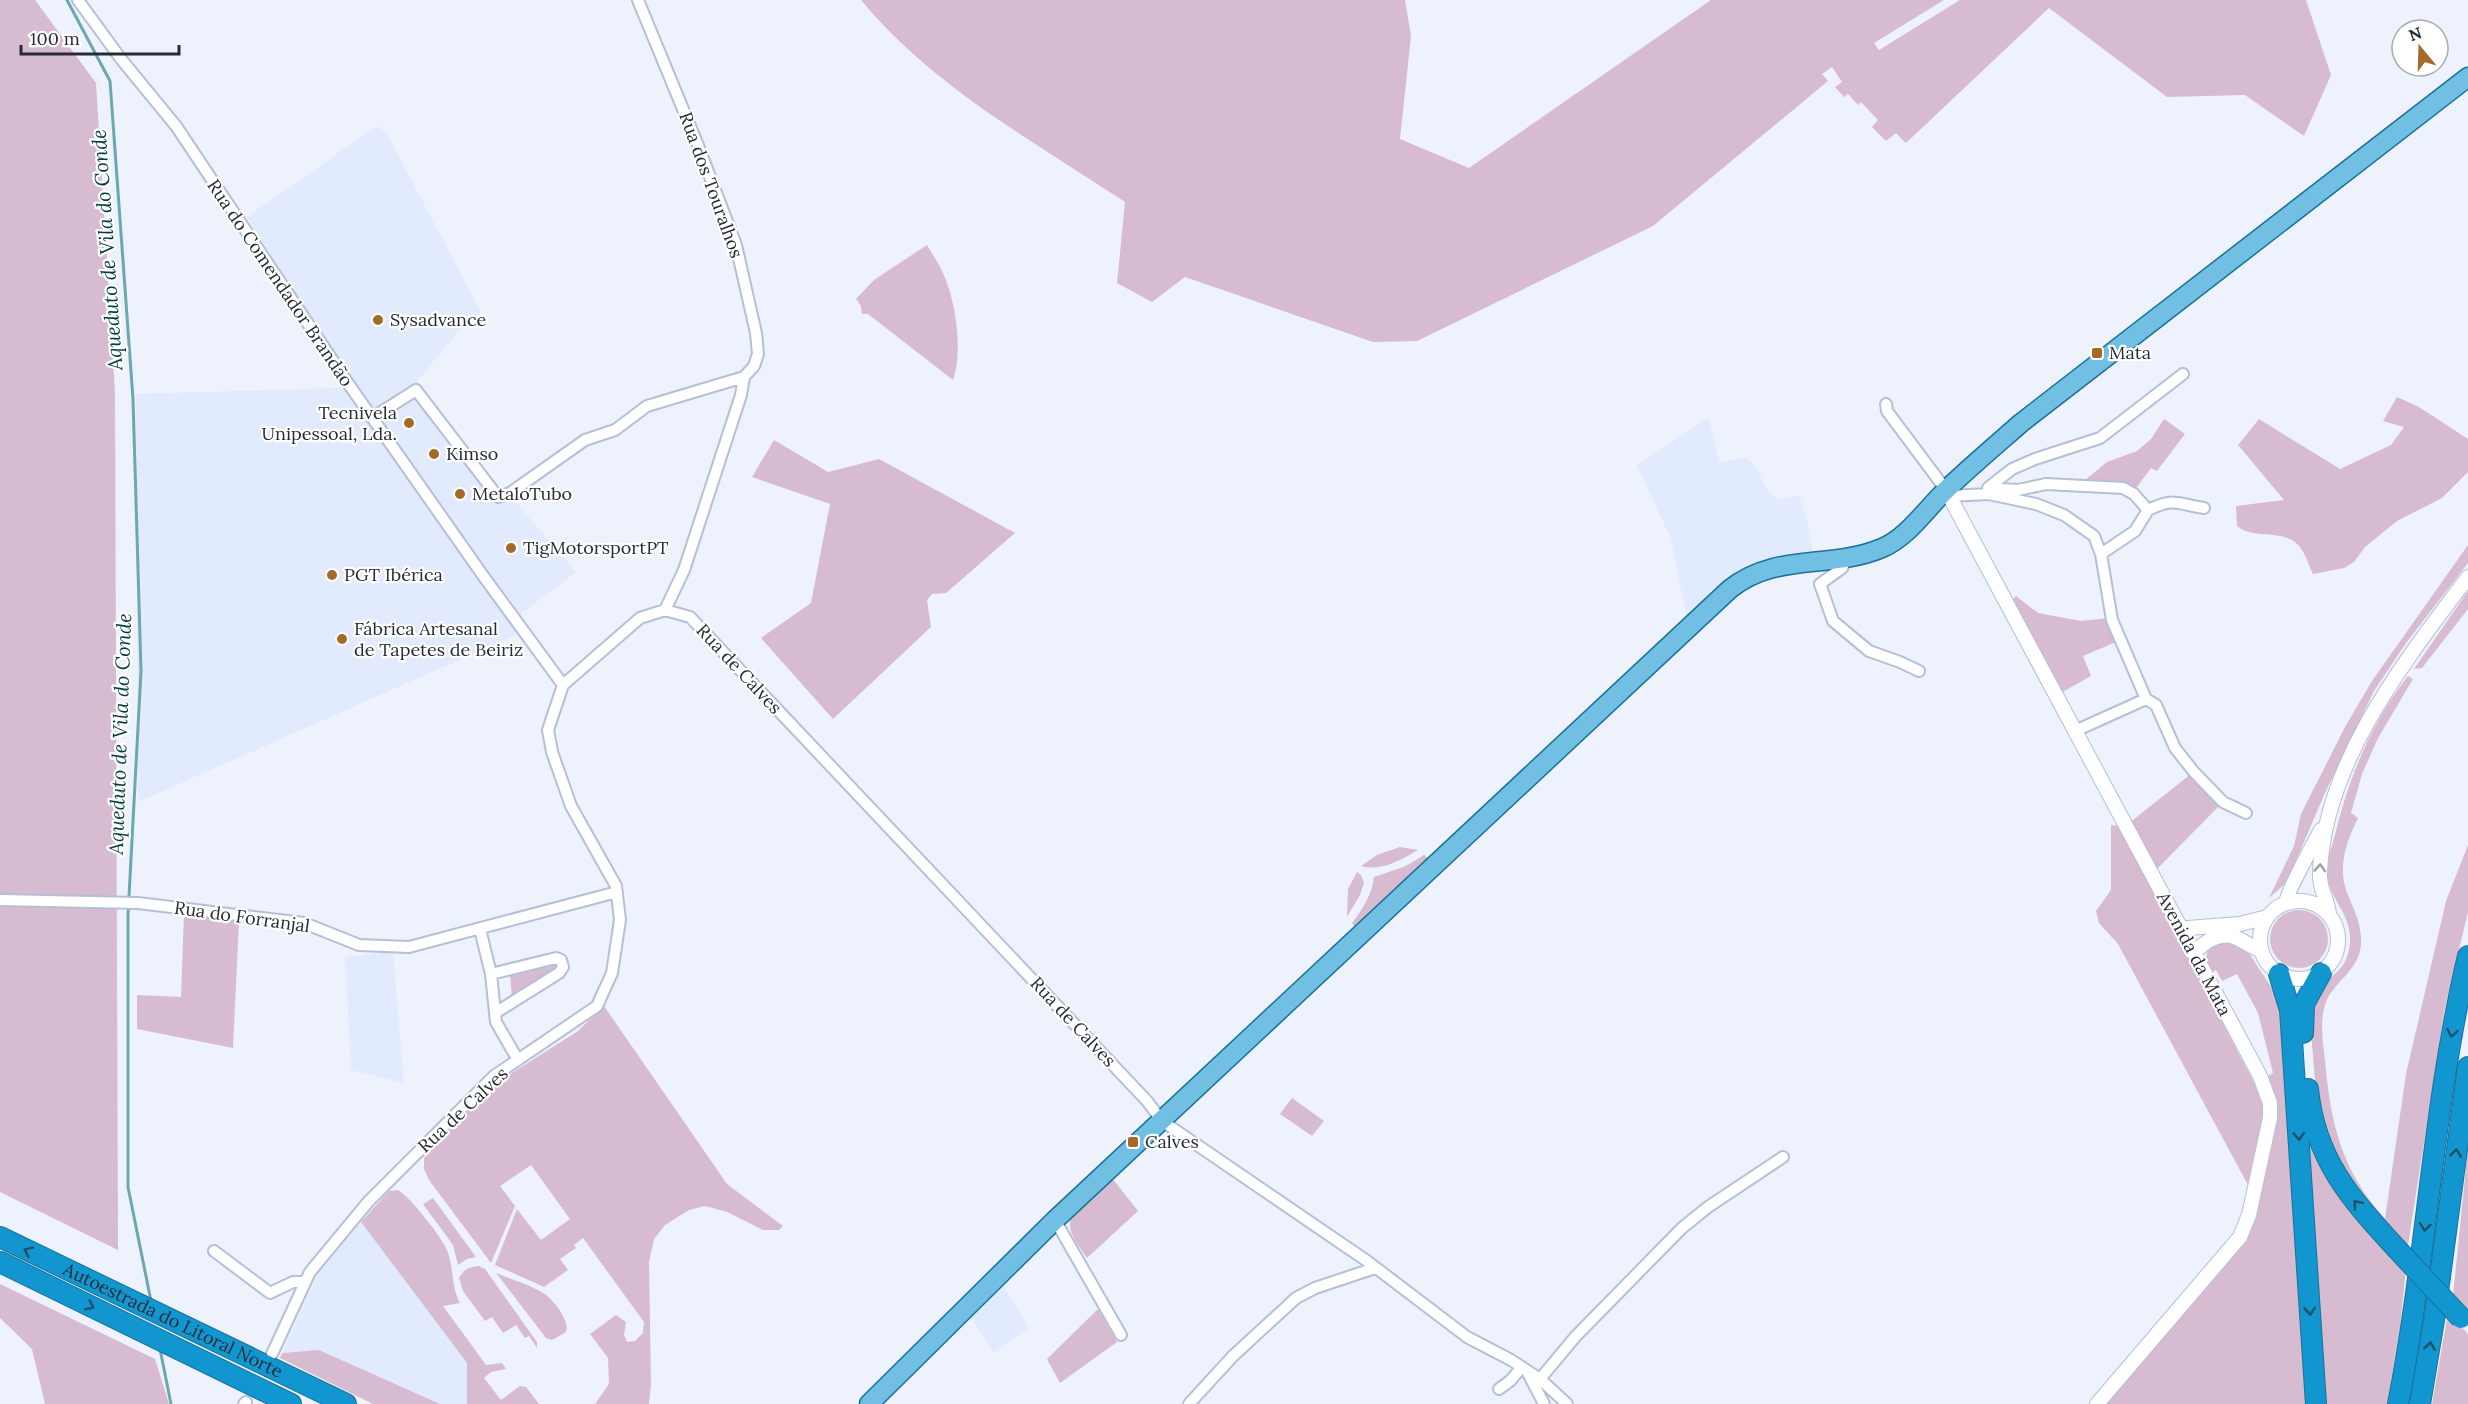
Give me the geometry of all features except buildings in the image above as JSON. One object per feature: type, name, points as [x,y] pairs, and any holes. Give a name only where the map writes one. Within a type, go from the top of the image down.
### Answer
[{"type":"highway","points":[[2398,1404],[2415,1308],[2447,1062],[2468,956]]},
{"type":"highway","points":[[2321,973],[2306,999],[2303,1019],[2307,1088],[2315,1130],[2328,1163],[2346,1191],[2464,1322]]},
{"type":"highway","points":[[2279,974],[2290,1010],[2316,1404]]},
{"type":"highway","points":[[2420,1404],[2435,1314],[2468,1067]]},
{"type":"highway","name":"Autoestrada do Litoral Norte","points":[[0,1237],[346,1404]]},
{"type":"highway","name":"Autoestrada do Litoral Norte","points":[[0,1262],[291,1404]]},
{"type":"main road","points":[[869,1404],[1055,1220],[1741,580],[1757,571],[1776,566],[1847,558],[1884,548],[1901,536],[2021,423],[2468,77]]},
{"type":"street","name":"Rua do Comendador Brandão","points":[[78,0],[176,126],[372,418],[563,685]]},
{"type":"street","name":"Rua dos Touralhos","points":[[638,0],[736,245],[756,333],[758,354],[754,366],[744,377],[741,395],[684,570],[665,610]]},
{"type":"street","points":[[1988,488],[2020,466],[2100,438],[2183,374]]},
{"type":"street","points":[[372,418],[416,390],[498,497],[510,493],[585,440],[615,430],[647,406],[744,377]]},
{"type":"street","points":[[1886,404],[1887,411],[1950,490],[1989,494],[2056,511],[2094,536],[2101,554],[2112,620],[2146,699],[2156,705],[2175,748],[2194,772],[2223,802],[2246,813]]},
{"type":"street","points":[[1950,490],[1988,488],[2018,490],[2046,484],[2123,488],[2134,494],[2148,510]]},
{"type":"street","name":"Avenida da Mata","points":[[1950,490],[2075,731],[2260,1076],[2270,1103],[2270,1118],[2249,1215],[2240,1237],[2097,1404]]},
{"type":"street","points":[[2101,554],[2135,531],[2148,510],[2165,502],[2173,501],[2204,508]]},
{"type":"street","points":[[1847,558],[1842,568],[1820,584],[1833,621],[1869,651],[1919,671]]},
{"type":"street","points":[[2286,903],[2287,894],[2296,881],[2326,820],[2356,746],[2385,693],[2420,641],[2468,578]]},
{"type":"street","points":[[563,685],[640,618],[665,610]]},
{"type":"street","name":"Rua de Calves","points":[[665,610],[690,617],[1147,1101],[1162,1121],[1375,1268],[1467,1337],[1540,1379],[1567,1404]]},
{"type":"street","name":"Rua de Calves","points":[[272,1354],[310,1272],[369,1202],[494,1076],[597,1005],[612,974],[620,920],[616,886],[571,806],[552,752],[548,730],[563,685]]},
{"type":"street","points":[[2075,731],[2146,699]]},
{"type":"street","points":[[2267,917],[2260,939],[2261,950],[2268,964],[2279,974],[2300,980],[2321,973],[2329,966],[2338,945],[2338,934],[2329,914],[2320,877],[2326,820]]},
{"type":"street","name":"Rua do Forranjal","points":[[0,900],[138,903],[304,923],[359,945],[410,947],[617,892]]},
{"type":"street","points":[[2181,931],[2188,928],[2240,924],[2267,917],[2286,903],[2309,902],[2329,914]]},
{"type":"street","points":[[480,928],[491,974],[496,1022],[518,1060]]},
{"type":"street","points":[[2192,952],[2213,938],[2228,936],[2243,939],[2261,950]]},
{"type":"street","points":[[491,974],[556,958],[561,960],[563,967],[560,973],[495,1013]]},
{"type":"street","points":[[1540,1379],[1576,1336],[1682,1228],[1708,1207],[1784,1157]]},
{"type":"street","points":[[1055,1220],[1121,1335]]},
{"type":"street","points":[[214,1251],[270,1293],[293,1282],[305,1282]]},
{"type":"street","points":[[1189,1404],[1233,1356],[1296,1298],[1315,1288],[1375,1268]]},
{"type":"street","points":[[1499,1389],[1524,1368],[1544,1404]]},
{"type":"shaded area","points":[[0,0],[35,0],[96,83],[115,392],[118,1250],[0,1192]]},
{"type":"shaded area","points":[[861,0],[1405,0],[1411,36],[1400,139],[1469,168],[1711,0],[1944,0],[1874,43],[1879,50],[1960,0],[2306,0],[2331,75],[2304,136],[2245,95],[2167,97],[2049,8],[1906,143],[1896,133],[1886,141],[1872,127],[1878,120],[1861,102],[1858,105],[1848,94],[1844,97],[1835,87],[1842,82],[1832,67],[1822,74],[1828,81],[1653,226],[1417,341],[1373,342],[1185,277],[1152,302],[1117,283],[1125,202],[951,86],[889,31]]},
{"type":"shaded area","points":[[377,126],[387,134],[481,312],[465,324],[417,381],[493,488],[513,499],[576,572],[521,614],[518,634],[138,802],[136,394],[340,388],[351,381],[247,217]]},
{"type":"shaded area","points":[[927,245],[949,289],[955,315],[958,356],[953,380],[868,314],[862,314],[861,306],[856,299],[874,280]]},
{"type":"shaded area","points":[[2397,397],[2419,407],[2468,439],[2468,472],[2442,498],[2397,521],[2365,547],[2354,562],[2344,568],[2313,574],[2302,550],[2293,541],[2286,537],[2252,533],[2237,526],[2236,506],[2284,500],[2238,445],[2259,419],[2340,469],[2391,445],[2404,427],[2383,421]]},
{"type":"shaded area","points":[[1709,417],[1719,463],[1746,457],[1755,465],[1766,488],[1778,500],[1799,495],[1808,525],[1813,557],[1763,565],[1687,621],[1671,539],[1637,465]]},
{"type":"shaded area","points":[[2164,419],[2185,434],[2157,471],[2151,468],[2134,491],[2085,480],[2107,462],[2137,451],[2151,439]]},
{"type":"shaded area","points":[[774,440],[828,472],[879,459],[1015,533],[946,593],[932,594],[927,600],[931,627],[833,719],[761,638],[811,603],[830,504],[752,477]]},
{"type":"shaded area","points":[[2468,545],[2468,563],[2406,643],[2374,691],[2324,795],[2287,882],[2269,898],[2294,846],[2301,814],[2345,727],[2372,681]]},
{"type":"shaded area","points":[[2468,591],[2468,609],[2422,668],[2414,669]]},
{"type":"shaded area","points":[[2016,596],[2038,613],[2081,621],[2108,618],[2116,642],[2083,656],[2091,676],[2059,694],[2009,603]]},
{"type":"shaded area","points":[[2408,676],[2413,679],[2378,738],[2362,774],[2351,813],[2358,818],[2347,845],[2343,875],[2344,884],[2357,916],[2361,945],[2356,962],[2326,1002],[2322,1024],[2327,1084],[2341,1145],[2358,1182],[2385,1219],[2406,1074],[2446,901],[2468,845],[2468,912],[2445,1007],[2408,1245],[2376,1214],[2352,1183],[2332,1149],[2317,1096],[2310,1020],[2312,1000],[2316,992],[2344,962],[2350,942],[2350,931],[2331,889],[2327,870],[2341,813],[2354,772],[2372,732]]},
{"type":"shaded area","points":[[2191,774],[2220,805],[2155,871],[2129,823]]},
{"type":"shaded area","points":[[2111,825],[2120,826],[2264,1102],[2264,1120],[2248,1185],[2118,944],[2099,923],[2096,911],[2111,890]]},
{"type":"shaded area","points":[[1400,847],[1418,850],[1383,866],[1361,866],[1377,855]]},
{"type":"shaded area","points":[[1424,855],[1431,860],[1357,930],[1352,923],[1366,901],[1374,877],[1406,866]]},
{"type":"shaded area","points":[[1357,872],[1364,883],[1347,917],[1348,889]]},
{"type":"shaded area","points":[[2293,910],[2305,910],[2320,918],[2328,933],[2328,945],[2320,960],[2305,968],[2293,968],[2278,960],[2270,945],[2270,933],[2278,918]]},
{"type":"shaded area","points":[[184,914],[239,921],[233,1048],[137,1029],[137,995],[181,997]]},
{"type":"shaded area","points":[[2222,939],[2245,945],[2276,995],[2283,1014],[2310,1404],[2106,1404],[2248,1234],[2276,1118],[2273,1092],[2266,1077],[2273,1073],[2258,1013],[2237,974],[2222,981],[2216,970],[2209,974],[2206,962],[2207,952],[2212,945]]},
{"type":"shaded area","points":[[393,952],[404,1083],[351,1070],[345,957]]},
{"type":"shaded area","points":[[554,963],[556,970],[512,997],[510,975]]},
{"type":"shaded area","points":[[604,1006],[727,1184],[783,1226],[779,1230],[763,1230],[727,1212],[705,1206],[689,1210],[665,1225],[654,1239],[649,1262],[651,1385],[649,1404],[595,1404],[609,1384],[608,1358],[590,1334],[616,1315],[626,1322],[624,1335],[627,1342],[635,1341],[643,1333],[644,1322],[583,1238],[574,1245],[576,1248],[560,1259],[568,1270],[544,1287],[495,1265],[517,1209],[541,1240],[570,1219],[531,1165],[500,1186],[515,1206],[491,1263],[429,1180],[424,1169],[424,1158],[493,1085],[578,1031]]},
{"type":"shaded area","points":[[1292,1098],[1324,1121],[1312,1136],[1280,1114]]},
{"type":"shaded area","points":[[2305,1101],[2311,1129],[2406,1268],[2400,1326],[2387,1404],[2322,1404]]},
{"type":"shaded area","points":[[2468,1147],[2468,1313],[2453,1296]]},
{"type":"shaded area","points":[[1112,1178],[1138,1211],[1087,1258],[1070,1228],[1071,1217]]},
{"type":"shaded area","points":[[398,1190],[426,1219],[448,1253],[455,1290],[460,1303],[443,1306],[486,1365],[502,1363],[506,1369],[491,1372],[484,1378],[501,1400],[520,1386],[526,1387],[539,1404],[467,1404],[467,1363],[361,1222],[389,1191]]},
{"type":"shaded area","points":[[433,1198],[476,1257],[467,1259],[458,1265],[453,1245],[423,1204]]},
{"type":"shaded area","points":[[361,1222],[467,1363],[467,1404],[440,1404],[319,1350],[282,1353],[321,1268]]},
{"type":"shaded area","points":[[479,1266],[485,1269],[537,1342],[537,1348],[529,1336],[525,1338],[516,1325],[503,1333],[492,1317],[485,1321],[463,1291],[459,1278],[467,1269]]},
{"type":"shaded area","points":[[496,1273],[528,1285],[546,1295],[564,1317],[566,1332],[552,1340],[546,1338]]},
{"type":"shaded area","points":[[1002,1283],[1029,1328],[994,1353],[969,1315]]},
{"type":"shaded area","points":[[0,1284],[155,1359],[169,1404],[45,1404],[32,1349],[0,1318]]},
{"type":"shaded area","points":[[1098,1309],[1117,1342],[1060,1383],[1047,1359]]},
{"type":"shaded area","points":[[2448,1313],[2468,1334],[2468,1404],[2432,1404]]},
{"type":"shaded area","points":[[319,1350],[440,1404],[373,1404],[280,1358],[282,1353]]},
{"type":"waterway","name":"Aqueduto de Vila do Conde","points":[[67,0],[110,81],[133,399],[141,671],[128,915],[128,1187],[151,1301]]},
{"type":"waterway","name":"Aqueduto de Vila do Conde","points":[[160,1349],[171,1404]]},
{"type":"place","name":"Sysadvance","points":[[378,320]]},
{"type":"place","name":"Mata","points":[[2097,353]]},
{"type":"place","name":"Tecnivela Unipessoal, Lda.","points":[[409,423]]},
{"type":"place","name":"Kimso","points":[[434,454]]},
{"type":"place","name":"MetaloTubo","points":[[460,494]]},
{"type":"place","name":"TigMotorsportPT","points":[[511,548]]},
{"type":"place","name":"PGT Ibérica","points":[[332,575]]},
{"type":"place","name":"Fábrica Artesanal de Tapetes de Beiriz","points":[[342,639]]},
{"type":"place","name":"Calves","points":[[1133,1142]]}]
